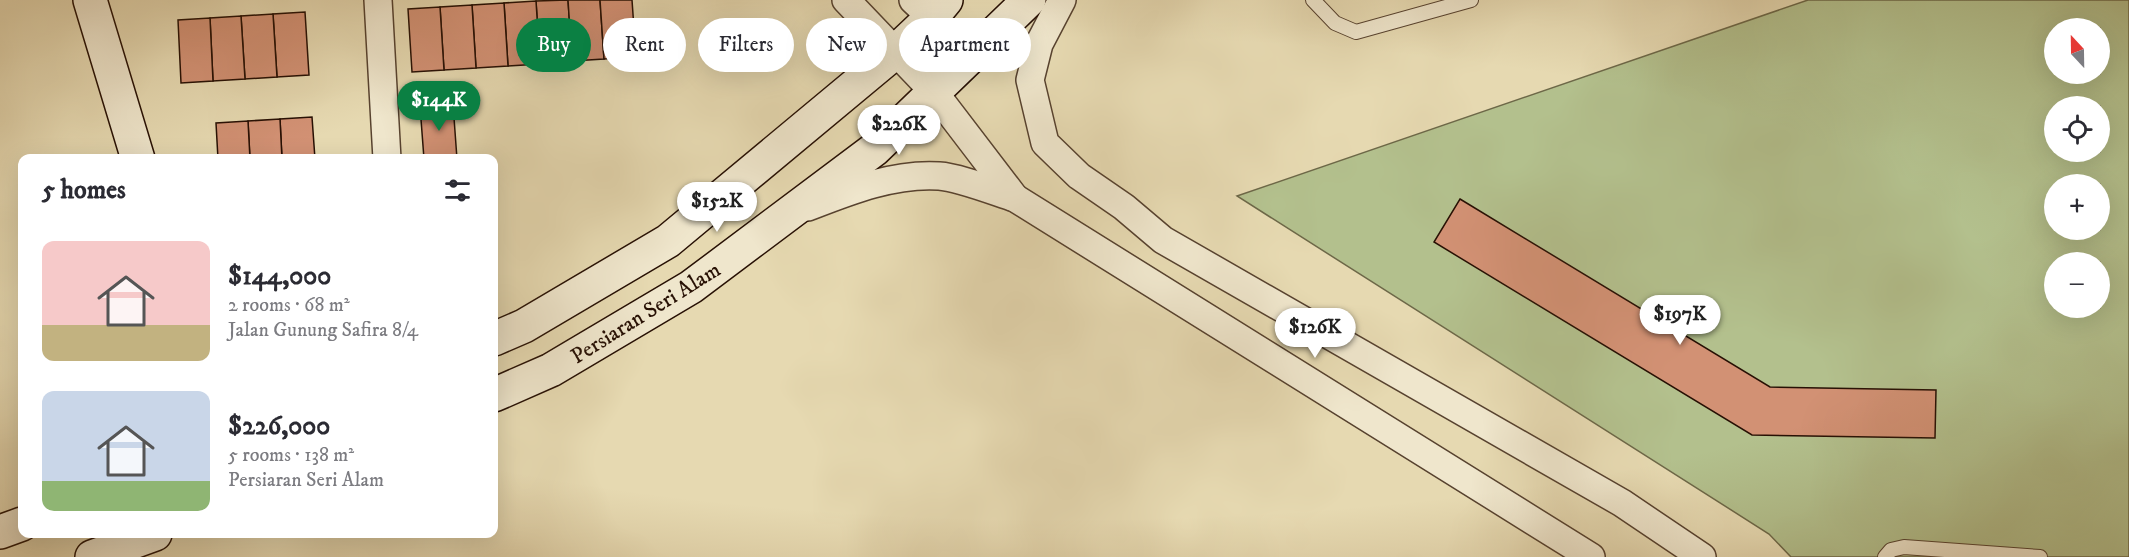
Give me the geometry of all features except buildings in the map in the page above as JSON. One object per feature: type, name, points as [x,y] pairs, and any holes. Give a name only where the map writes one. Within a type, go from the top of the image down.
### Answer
[{"type":"main road","points":[[90,0],[136,154]]},
{"type":"main road","name":"Persiaran Seri Alam","points":[[1011,18],[1029,0]]},
{"type":"main road","points":[[498,337],[524,326],[668,241],[894,52],[930,6]]},
{"type":"main road","name":"Persiaran Seri Alam","points":[[498,392],[551,370],[692,287],[875,148],[955,72]]},
{"type":"main road","points":[[0,532],[18,525]]},
{"type":"main road","points":[[92,557],[144,538]]},
{"type":"street","points":[[378,0],[387,154]]},
{"type":"street","points":[[846,0],[934,92],[1015,198]]},
{"type":"street","points":[[1062,0],[1039,44],[1030,80],[1045,143],[1079,177],[1124,207],[1163,240],[1622,503],[1702,557]]},
{"type":"street","points":[[930,6],[940,18]]},
{"type":"street","points":[[787,215],[855,189],[908,178],[940,176],[1015,198],[1591,557]]},
{"type":"lane","points":[[1313,0],[1335,23],[1356,32],[1471,0]]},
{"type":"lane","points":[[1885,557],[1891,550],[1904,547],[2040,557]]},
{"type":"green space","points":[[1808,0],[2129,0],[2129,557],[1791,557],[1769,534],[1237,196]]}]
